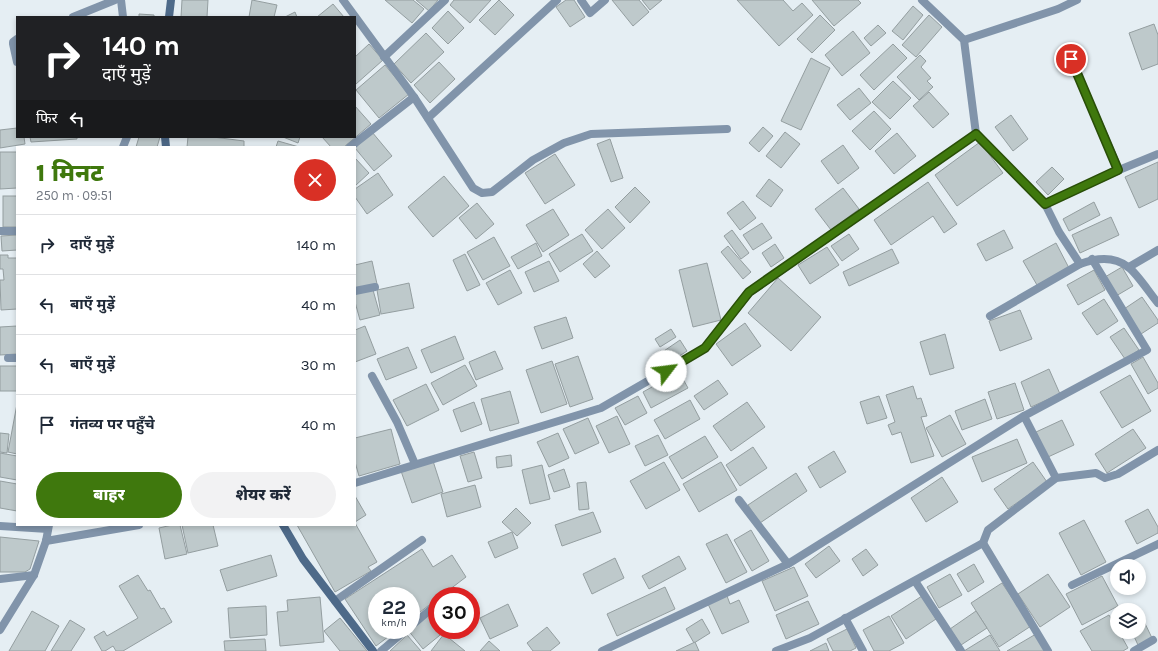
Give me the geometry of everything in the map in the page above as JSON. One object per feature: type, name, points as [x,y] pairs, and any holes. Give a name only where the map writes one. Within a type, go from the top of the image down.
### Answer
[{"type":"main road","points":[[169,16],[171,0]]},
{"type":"main road","points":[[284,526],[303,559],[373,651]]},
{"type":"street","points":[[75,16],[115,0]]},
{"type":"street","points":[[121,0],[123,16]]},
{"type":"street","points":[[343,0],[355,16]]},
{"type":"street","points":[[384,57],[445,0]]},
{"type":"street","points":[[428,118],[557,0]]},
{"type":"street","points":[[581,0],[590,13],[605,0]]},
{"type":"street","points":[[922,0],[964,40],[976,134],[1045,204],[1059,232],[1080,264]]},
{"type":"street","points":[[964,40],[1058,9],[1077,0]]},
{"type":"street","points":[[356,18],[414,97],[473,188],[482,193],[492,192],[539,157],[564,143],[591,134],[727,129]]},
{"type":"street","points":[[16,40],[13,44],[16,58]]},
{"type":"street","points":[[1071,59],[1118,170]]},
{"type":"street","points":[[351,146],[414,97]]},
{"type":"street","points":[[356,483],[601,408],[705,348],[749,292],[976,134]]},
{"type":"street","points":[[1045,204],[1118,170],[1158,154]]},
{"type":"street","points":[[0,231],[16,231]]},
{"type":"street","points":[[1129,267],[1158,250]]},
{"type":"street","points":[[602,651],[788,564],[1024,416],[1147,350],[1092,259]]},
{"type":"street","points":[[990,316],[1080,264],[1092,259],[1112,259],[1129,267],[1158,303]]},
{"type":"street","points":[[356,291],[375,287]]},
{"type":"street","points":[[8,358],[16,358]]},
{"type":"street","points":[[372,376],[397,422],[415,464]]},
{"type":"street","points":[[1024,416],[1056,478]]},
{"type":"street","points":[[776,651],[810,638],[983,543],[988,530],[1056,478],[1096,473],[1105,478],[1118,474],[1158,450]]},
{"type":"street","points":[[739,500],[788,564]]},
{"type":"street","points":[[0,526],[48,527],[46,541],[34,575],[0,630]]},
{"type":"street","points":[[46,541],[133,526]]},
{"type":"street","points":[[334,601],[422,540]]},
{"type":"street","points":[[983,543],[1048,651]]},
{"type":"street","points":[[1072,584],[1158,544]]},
{"type":"street","points":[[0,579],[34,575]]},
{"type":"street","points":[[915,581],[961,651]]},
{"type":"street","points":[[420,618],[428,612]]},
{"type":"street","points":[[845,618],[862,651]]},
{"type":"street","points":[[381,651],[395,639]]},
{"type":"street","points":[[1134,651],[1153,640]]},
{"type":"building","points":[[182,0],[208,0],[207,16],[181,16]]},
{"type":"building","points":[[252,0],[277,5],[274,16],[249,16]]},
{"type":"building","points":[[385,0],[413,0],[424,9],[412,23]]},
{"type":"building","points":[[416,0],[438,0],[429,11]]},
{"type":"building","points":[[454,0],[491,0],[470,23],[450,5]]},
{"type":"building","points":[[499,0],[514,15],[495,35],[479,20]]},
{"type":"building","points":[[566,0],[574,0],[585,17],[570,27],[556,7]]},
{"type":"building","points":[[612,0],[639,0],[649,12],[633,26]]},
{"type":"building","points":[[642,0],[662,0],[650,10]]},
{"type":"building","points":[[737,0],[783,0],[793,11],[802,3],[813,15],[779,46]]},
{"type":"building","points":[[812,0],[858,0],[861,3],[834,26]]},
{"type":"building","points":[[333,4],[343,16],[318,16]]},
{"type":"building","points":[[913,6],[923,15],[903,40],[892,31]]},
{"type":"building","points":[[448,11],[464,28],[448,44],[432,28]]},
{"type":"building","points":[[295,12],[297,16],[287,16]]},
{"type":"building","points":[[139,14],[154,15],[154,16],[139,16]]},
{"type":"building","points":[[820,15],[835,30],[812,53],[797,39]]},
{"type":"building","points":[[929,15],[942,27],[916,57],[902,45]]},
{"type":"building","points":[[1154,24],[1158,35],[1158,64],[1142,70],[1129,33]]},
{"type":"building","points":[[878,25],[886,33],[871,46],[864,38]]},
{"type":"building","points":[[853,31],[870,53],[842,76],[825,55]]},
{"type":"building","points":[[426,33],[444,52],[411,83],[394,64]]},
{"type":"building","points":[[369,44],[383,60],[356,84],[356,56]]},
{"type":"building","points":[[893,44],[907,58],[874,90],[860,75]]},
{"type":"building","points":[[920,55],[926,61],[921,67],[931,78],[927,81],[933,87],[919,100],[897,77]]},
{"type":"building","points":[[811,58],[830,68],[801,130],[781,121]]},
{"type":"building","points":[[439,62],[455,79],[430,103],[414,85]]},
{"type":"building","points":[[385,65],[409,94],[379,118],[356,90]]},
{"type":"building","points":[[893,81],[911,98],[890,119],[872,102]]},
{"type":"building","points":[[859,88],[871,103],[850,120],[837,105]]},
{"type":"building","points":[[929,92],[949,114],[933,128],[913,106]]},
{"type":"building","points":[[356,107],[371,124],[356,137]]},
{"type":"building","points":[[874,111],[891,129],[870,150],[852,131]]},
{"type":"building","points":[[1011,115],[1028,139],[1013,151],[995,127]]},
{"type":"building","points":[[763,127],[773,136],[759,152],[749,143]]},
{"type":"building","points":[[16,128],[16,138],[24,138],[25,144],[0,148],[0,130]]},
{"type":"building","points":[[372,132],[392,156],[374,171],[356,149],[356,147]]},
{"type":"building","points":[[785,132],[800,144],[781,168],[766,156]]},
{"type":"building","points":[[897,133],[916,156],[894,174],[875,151]]},
{"type":"building","points":[[30,138],[77,138],[77,139],[31,142]]},
{"type":"building","points":[[139,138],[160,138],[157,146],[136,146]]},
{"type":"building","points":[[188,138],[221,138],[244,141],[244,146],[187,146]]},
{"type":"building","points":[[286,138],[300,138],[298,143]]},
{"type":"building","points":[[323,138],[355,138],[345,146],[330,146]]},
{"type":"building","points":[[610,139],[623,178],[611,182],[597,144]]},
{"type":"building","points":[[278,141],[296,146],[276,146]]},
{"type":"building","points":[[980,142],[1003,173],[957,206],[935,175]]},
{"type":"building","points":[[843,145],[859,168],[838,184],[821,161]]},
{"type":"building","points":[[0,152],[16,152],[16,188],[0,189]]},
{"type":"building","points":[[555,154],[575,185],[545,204],[525,173]]},
{"type":"building","points":[[356,159],[369,173],[356,185]]},
{"type":"building","points":[[1158,162],[1158,199],[1139,208],[1125,177]]},
{"type":"building","points":[[1052,167],[1064,179],[1048,195],[1036,182]]},
{"type":"building","points":[[378,173],[393,195],[367,214],[356,198],[356,188]]},
{"type":"building","points":[[444,176],[469,206],[433,237],[408,207]]},
{"type":"building","points":[[769,179],[783,190],[771,207],[756,196]]},
{"type":"building","points":[[928,182],[957,224],[944,233],[933,216],[891,245],[874,220]]},
{"type":"building","points":[[635,187],[650,202],[630,223],[615,207]]},
{"type":"building","points":[[843,188],[859,209],[831,230],[815,209]]},
{"type":"building","points":[[3,196],[16,196],[16,227],[3,227]]},
{"type":"building","points":[[743,201],[756,218],[740,230],[727,213]]},
{"type":"building","points":[[1094,202],[1100,215],[1069,231],[1063,219]]},
{"type":"building","points":[[477,203],[494,224],[476,239],[459,218]]},
{"type":"building","points":[[553,209],[569,235],[543,252],[526,225]]},
{"type":"building","points":[[608,209],[625,228],[602,249],[585,230]]},
{"type":"building","points":[[1111,217],[1119,235],[1080,253],[1072,235]]},
{"type":"building","points":[[762,223],[772,238],[753,250],[743,235]]},
{"type":"building","points":[[732,230],[749,253],[741,259],[724,236]]},
{"type":"building","points":[[1004,230],[1013,248],[986,261],[977,244]]},
{"type":"building","points":[[582,234],[593,251],[560,272],[549,254]]},
{"type":"building","points":[[849,234],[859,249],[842,261],[831,246]]},
{"type":"building","points":[[16,235],[16,250],[2,251],[1,236]]},
{"type":"building","points":[[494,237],[510,266],[483,280],[467,252]]},
{"type":"building","points":[[536,243],[542,256],[518,269],[511,257]]},
{"type":"building","points":[[1056,243],[1069,268],[1037,285],[1023,261]]},
{"type":"building","points":[[775,244],[784,258],[771,267],[762,253]]},
{"type":"building","points":[[728,246],[751,272],[743,279],[721,252]]},
{"type":"building","points":[[827,247],[839,265],[810,284],[798,265]]},
{"type":"building","points":[[892,249],[899,263],[849,286],[843,272]]},
{"type":"building","points":[[597,251],[610,266],[595,278],[583,264]]},
{"type":"building","points":[[465,254],[480,285],[467,291],[453,260]]},
{"type":"building","points":[[0,255],[8,255],[8,258],[16,258],[16,309],[1,310],[0,280],[4,280],[3,269],[0,269]]},
{"type":"building","points":[[372,261],[377,284],[356,288],[356,265]]},
{"type":"building","points":[[549,261],[559,281],[534,292],[525,272]]},
{"type":"building","points":[[707,263],[721,320],[693,327],[679,270]]},
{"type":"building","points":[[1122,267],[1133,286],[1116,296],[1105,277]]},
{"type":"building","points":[[510,270],[522,293],[498,305],[486,283]]},
{"type":"building","points":[[1094,270],[1105,290],[1078,305],[1067,285]]},
{"type":"building","points":[[778,278],[821,317],[791,351],[748,313]]},
{"type":"building","points":[[409,283],[414,308],[381,314],[377,290]]},
{"type":"building","points":[[373,290],[380,315],[360,320],[356,306],[356,294]]},
{"type":"building","points":[[1142,297],[1158,320],[1158,323],[1141,334],[1124,309]]},
{"type":"building","points":[[1104,299],[1118,321],[1097,335],[1082,313]]},
{"type":"building","points":[[1020,310],[1032,339],[1000,351],[989,321]]},
{"type":"building","points":[[566,317],[573,338],[542,349],[534,327]]},
{"type":"building","points":[[745,323],[761,346],[732,366],[716,344]]},
{"type":"building","points":[[16,326],[16,354],[0,355],[0,327]]},
{"type":"building","points":[[365,326],[376,354],[356,362],[356,330]]},
{"type":"building","points":[[1124,328],[1139,350],[1125,359],[1110,337]]},
{"type":"building","points":[[671,329],[676,337],[660,347],[655,339]]},
{"type":"building","points":[[945,334],[954,368],[930,375],[920,342]]},
{"type":"building","points":[[455,336],[464,359],[431,373],[421,350]]},
{"type":"building","points":[[680,340],[687,351],[669,363],[661,353]]},
{"type":"building","points":[[408,347],[417,368],[386,380],[377,359]]},
{"type":"building","points":[[495,351],[503,369],[476,380],[469,362]]},
{"type":"building","points":[[578,356],[593,399],[570,407],[555,364]]},
{"type":"building","points":[[1143,357],[1158,383],[1158,388],[1148,394],[1131,364]]},
{"type":"building","points":[[552,361],[567,404],[541,413],[526,370]]},
{"type":"building","points":[[465,365],[477,386],[443,405],[431,383]]},
{"type":"building","points":[[0,366],[16,366],[16,391],[0,391]]},
{"type":"building","points":[[1049,369],[1060,394],[1031,407],[1021,382]]},
{"type":"building","points":[[679,372],[688,388],[651,408],[643,392]]},
{"type":"building","points":[[1130,375],[1151,411],[1122,428],[1100,392]]},
{"type":"building","points":[[718,380],[728,394],[704,410],[694,396]]},
{"type":"building","points":[[1015,383],[1024,410],[997,419],[988,392]]},
{"type":"building","points":[[426,384],[439,410],[407,426],[393,400]]},
{"type":"building","points":[[913,386],[917,399],[921,398],[927,416],[921,417],[934,456],[911,463],[901,432],[892,435],[888,425],[895,422],[886,395]]},
{"type":"building","points":[[510,391],[519,423],[490,431],[481,399]]},
{"type":"building","points":[[638,396],[647,413],[625,425],[615,408]]},
{"type":"building","points":[[879,396],[887,418],[867,424],[860,402]]},
{"type":"building","points":[[985,399],[992,419],[962,430],[955,411]]},
{"type":"building","points":[[690,400],[700,419],[665,439],[654,420]]},
{"type":"building","points":[[474,402],[482,424],[461,432],[453,410]]},
{"type":"building","points":[[747,402],[765,427],[731,451],[713,426]]},
{"type":"building","points":[[16,409],[16,454],[8,452]]},
{"type":"building","points":[[950,415],[966,444],[942,457],[926,428]]},
{"type":"building","points":[[617,416],[630,444],[609,453],[596,426]]},
{"type":"building","points":[[588,418],[599,443],[575,454],[563,429]]},
{"type":"building","points":[[1062,420],[1074,445],[1048,457],[1036,432]]},
{"type":"building","points":[[391,429],[400,464],[359,476],[356,466],[356,438]]},
{"type":"building","points":[[1133,429],[1146,448],[1107,473],[1095,454]]},
{"type":"building","points":[[0,433],[9,434],[7,453],[0,452]]},
{"type":"building","points":[[558,433],[569,458],[549,467],[537,442]]},
{"type":"building","points":[[658,435],[668,455],[645,466],[635,446]]},
{"type":"building","points":[[705,436],[718,457],[682,479],[669,457]]},
{"type":"building","points":[[1017,439],[1027,463],[982,482],[972,457]]},
{"type":"building","points":[[753,447],[767,468],[740,486],[726,465]]},
{"type":"building","points":[[834,451],[846,472],[820,488],[808,467]]},
{"type":"building","points":[[474,452],[482,478],[468,482],[460,456]]},
{"type":"building","points":[[0,453],[16,456],[16,480],[0,477]]},
{"type":"building","points":[[511,455],[512,466],[497,468],[496,457]]},
{"type":"building","points":[[433,461],[443,492],[412,503],[401,471]]},
{"type":"building","points":[[664,462],[680,490],[646,509],[630,481]]},
{"type":"building","points":[[721,462],[737,490],[699,512],[683,484]]},
{"type":"building","points":[[1033,462],[1047,482],[1008,509],[994,489]]},
{"type":"building","points":[[542,465],[550,499],[530,504],[522,470]]},
{"type":"building","points":[[564,469],[570,487],[554,492],[548,475]]},
{"type":"building","points":[[796,473],[807,491],[760,523],[748,505]]},
{"type":"building","points":[[942,477],[958,502],[926,522],[911,498]]},
{"type":"building","points":[[0,481],[16,484],[16,511],[0,508]]},
{"type":"building","points":[[586,482],[589,509],[579,510],[577,483]]},
{"type":"building","points":[[475,485],[481,507],[447,517],[441,494]]},
{"type":"building","points":[[356,498],[366,515],[356,521]]},
{"type":"building","points":[[516,508],[531,523],[517,536],[502,522]]},
{"type":"building","points":[[1148,509],[1158,527],[1158,533],[1137,544],[1125,521]]},
{"type":"building","points":[[593,512],[601,532],[562,546],[555,525]]},
{"type":"building","points":[[1084,520],[1106,562],[1081,575],[1059,533]]},
{"type":"building","points":[[356,525],[377,562],[368,567],[371,571],[335,592],[298,526],[356,526]]},
{"type":"building","points":[[180,526],[187,554],[165,559],[159,528]]},
{"type":"building","points":[[182,526],[213,526],[218,546],[188,553]]},
{"type":"building","points":[[751,530],[769,561],[752,571],[734,540]]},
{"type":"building","points":[[512,532],[518,548],[495,558],[488,542]]},
{"type":"building","points":[[727,534],[747,572],[726,583],[706,544]]},
{"type":"building","points":[[0,537],[39,541],[30,569],[25,572],[0,572]]},
{"type":"building","points":[[829,546],[840,561],[816,578],[805,564]]},
{"type":"building","points":[[422,549],[433,567],[452,555],[466,577],[453,587],[428,587],[428,606],[420,612],[420,587],[368,587],[368,634],[345,599]]},
{"type":"building","points":[[866,549],[878,565],[863,576],[852,559]]},
{"type":"building","points":[[271,555],[277,576],[227,591],[220,570]]},
{"type":"building","points":[[679,556],[686,569],[649,589],[642,576]]},
{"type":"building","points":[[615,558],[624,578],[592,594],[583,574]]},
{"type":"building","points":[[974,564],[984,582],[968,592],[957,574]]},
{"type":"building","points":[[794,567],[808,596],[775,611],[762,581]]},
{"type":"building","points":[[950,574],[962,595],[939,608],[927,587]]},
{"type":"building","points":[[1048,574],[1070,607],[1040,627],[1018,594]]},
{"type":"building","points":[[138,575],[148,591],[150,590],[161,609],[164,608],[172,622],[123,651],[116,651],[113,646],[105,651],[102,651],[94,637],[104,631],[107,636],[138,618],[119,586]]},
{"type":"building","points":[[1102,576],[1110,591],[1110,595],[1112,595],[1116,603],[1110,603],[1110,610],[1082,625],[1066,594]]},
{"type":"building","points":[[1002,583],[1031,626],[999,647],[971,603]]},
{"type":"building","points":[[665,587],[675,609],[617,636],[607,614]]},
{"type":"building","points":[[727,596],[730,604],[739,600],[749,622],[722,634],[708,604]]},
{"type":"building","points":[[922,596],[936,619],[906,639],[891,616]]},
{"type":"building","points":[[320,597],[324,642],[280,646],[277,612],[288,611],[287,600]]},
{"type":"building","points":[[808,601],[819,624],[786,639],[776,615]]},
{"type":"building","points":[[508,604],[518,626],[490,639],[480,618]]},
{"type":"building","points":[[266,606],[267,635],[230,638],[228,608]]},
{"type":"building","points":[[32,611],[59,626],[45,651],[9,651]]},
{"type":"building","points":[[976,611],[987,628],[961,645],[950,629]]},
{"type":"building","points":[[428,614],[428,639],[435,639],[423,649],[415,639],[420,639],[420,620]]},
{"type":"building","points":[[1109,615],[1110,639],[1123,639],[1128,648],[1123,651],[1092,651],[1080,631]]},
{"type":"building","points":[[889,616],[904,643],[889,651],[874,651],[863,630]]},
{"type":"building","points":[[340,618],[367,651],[340,651],[324,631]]},
{"type":"building","points":[[702,619],[710,633],[694,643],[686,629]]},
{"type":"building","points":[[70,620],[85,629],[71,651],[51,651]]},
{"type":"building","points":[[1146,626],[1152,638],[1138,645],[1135,639],[1146,639]]},
{"type":"building","points":[[547,627],[560,643],[550,651],[533,651],[527,643]]},
{"type":"building","points":[[847,629],[856,648],[850,651],[833,651],[827,639]]},
{"type":"building","points":[[1036,634],[1046,651],[1007,651]]},
{"type":"building","points":[[990,635],[1000,651],[964,651]]},
{"type":"building","points":[[265,639],[266,651],[225,651],[224,641]]},
{"type":"building","points":[[371,639],[385,639],[376,646]]},
{"type":"building","points":[[403,639],[410,639],[421,651],[390,651]]},
{"type":"building","points":[[440,639],[450,639],[465,651],[431,651]]},
{"type":"building","points":[[489,641],[500,651],[480,651]]},
{"type":"building","points":[[695,642],[699,651],[676,651]]},
{"type":"building","points":[[826,643],[829,651],[810,651]]},
{"type":"route","points":[[666,371],[705,348],[749,292],[976,134],[1045,204],[1118,170],[1071,59]]}]
